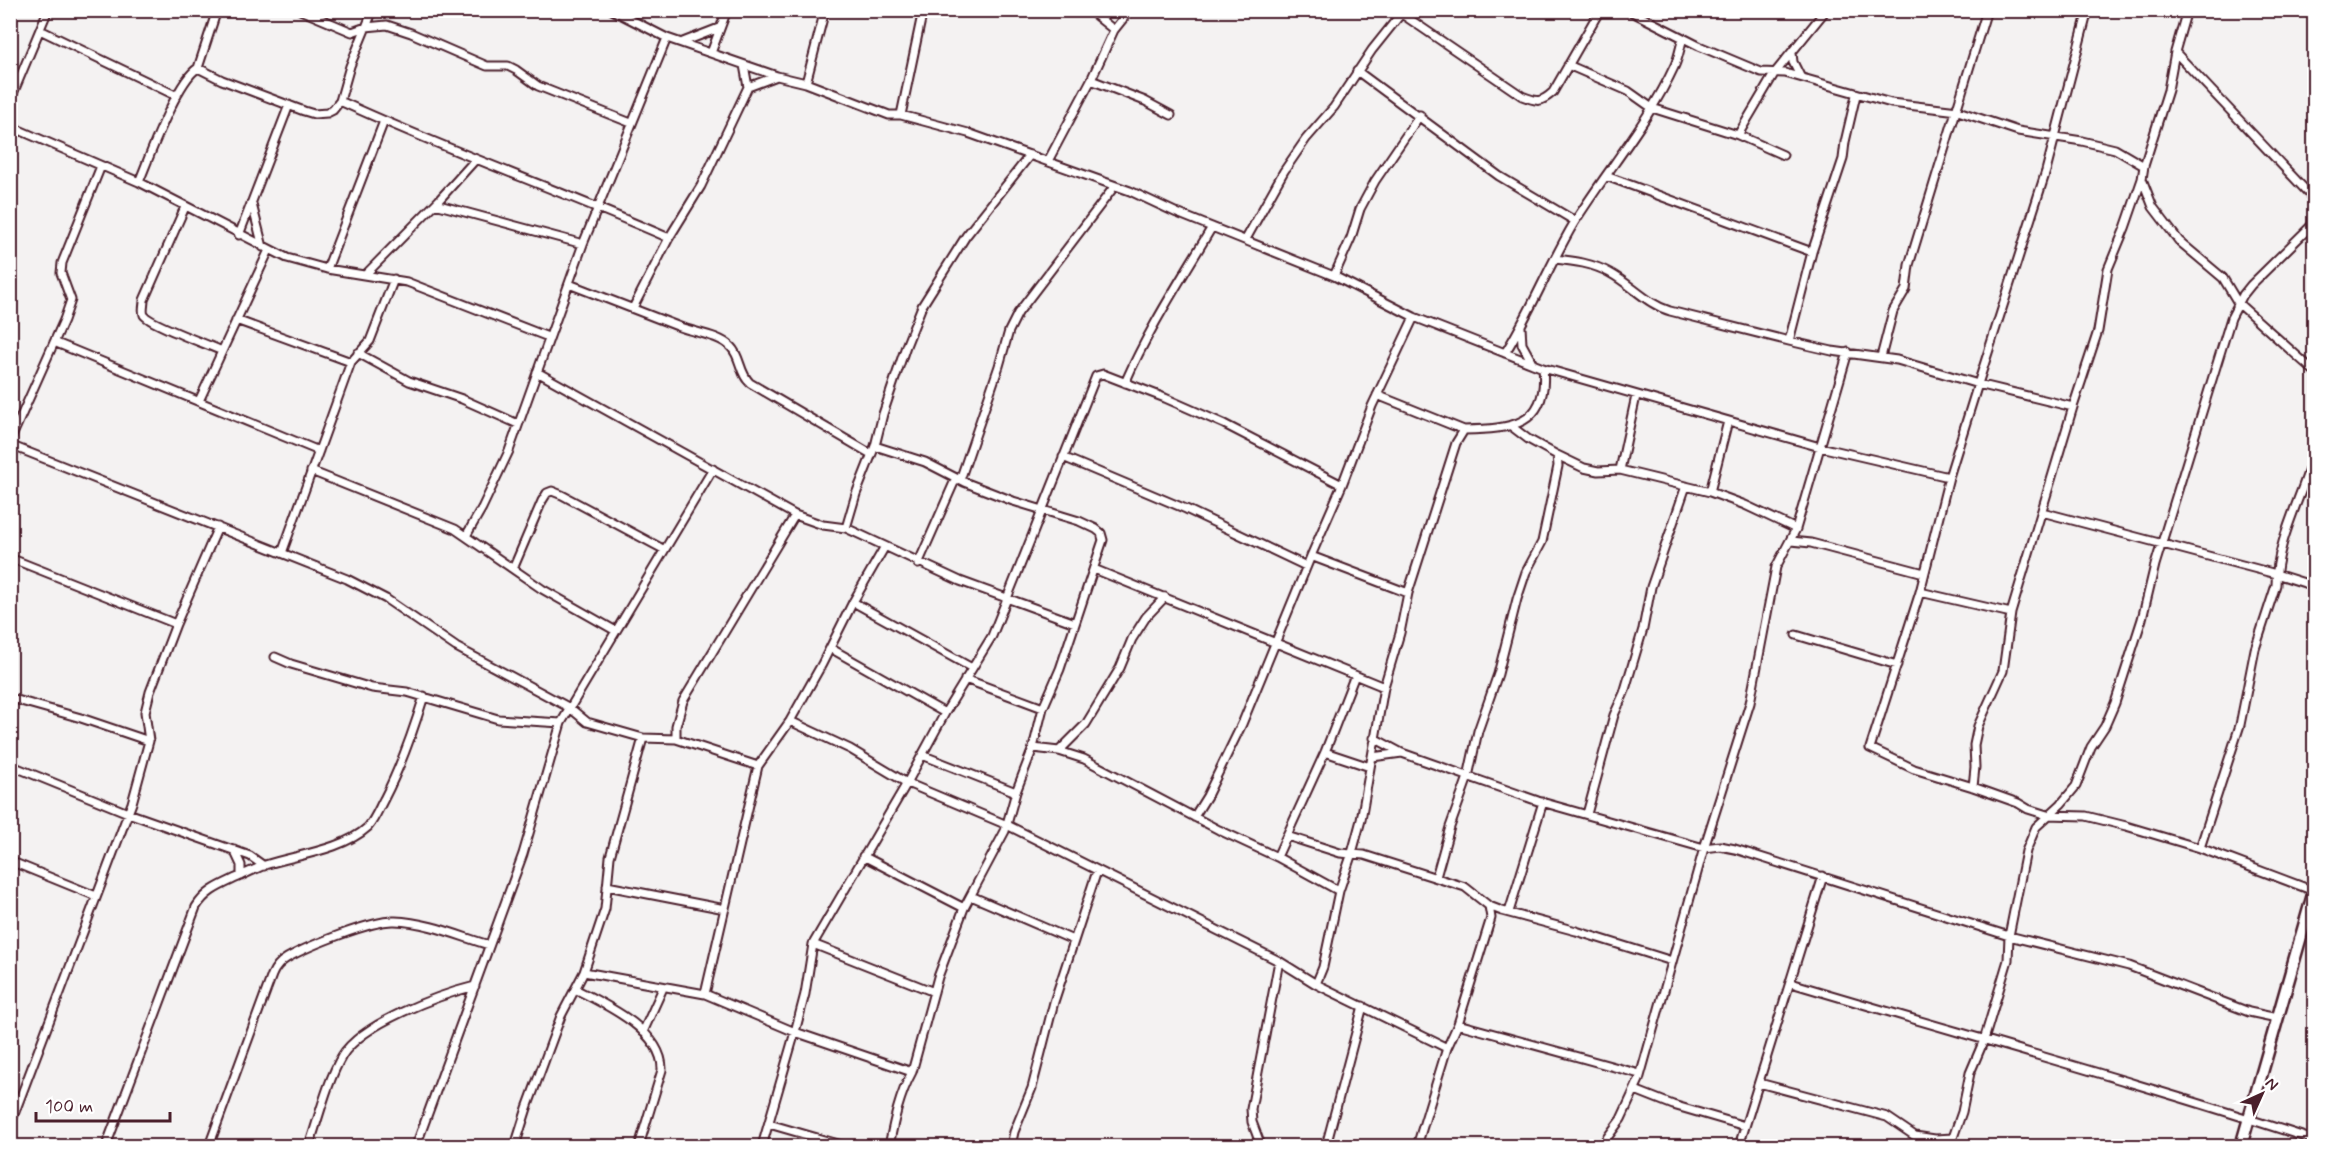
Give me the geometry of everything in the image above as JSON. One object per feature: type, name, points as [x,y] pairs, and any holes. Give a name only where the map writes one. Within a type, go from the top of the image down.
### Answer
[{"type":"street","points":[[10,101],[48,10]]},
{"type":"street","points":[[139,182],[177,96],[190,74],[198,68],[217,10]]},
{"type":"street","points":[[300,10],[352,32],[366,27],[387,25],[487,66],[508,66],[516,69],[538,86],[631,123]]},
{"type":"street","points":[[198,68],[222,80],[289,105],[314,114],[322,114],[333,110],[340,100],[350,66],[374,10]]},
{"type":"street","points":[[612,10],[667,38],[744,65],[806,83],[889,115],[902,115],[968,133],[1130,191],[1334,276],[1414,317],[1534,365],[1820,447],[1949,477]]},
{"type":"street","points":[[711,52],[727,10]]},
{"type":"street","points":[[806,83],[825,10]]},
{"type":"street","points":[[902,115],[923,10]]},
{"type":"street","points":[[1089,10],[1114,30]]},
{"type":"street","points":[[1048,161],[1091,80],[1114,30],[1130,10]]},
{"type":"street","points":[[1246,239],[1284,171],[1306,139],[1334,107],[1371,50],[1403,12],[1522,96],[1537,102],[1553,92],[1600,10]]},
{"type":"street","points":[[1628,10],[1683,38],[1761,72],[1800,76],[1892,103],[1958,111],[2018,131],[2056,136],[2115,149],[2144,166]]},
{"type":"street","points":[[1738,135],[1774,74],[1826,10]]},
{"type":"street","points":[[1881,357],[1893,311],[1906,289],[1909,265],[1958,111],[1987,10]]},
{"type":"street","points":[[2088,10],[2056,136],[1949,477],[1920,592],[1870,748],[1914,769],[1973,787],[2047,815],[2086,816],[2200,848],[2314,891],[2241,1146]]},
{"type":"street","points":[[1973,787],[1974,746],[1978,726],[2003,671],[2011,613],[2098,331],[2108,269],[2142,179],[2168,90],[2175,52],[2187,10]]},
{"type":"street","points":[[2310,10],[2314,15]]},
{"type":"street","points":[[683,42],[719,28]]},
{"type":"street","points":[[40,30],[177,96]]},
{"type":"street","points":[[466,536],[509,451],[583,244],[667,38]]},
{"type":"street","points":[[1505,353],[1521,327],[1575,221],[1652,108],[1676,63],[1683,38]]},
{"type":"street","points":[[2175,52],[2314,199]]},
{"type":"street","points":[[1792,53],[1793,62],[1800,76]]},
{"type":"street","points":[[633,308],[669,238],[701,186],[748,87],[744,65]]},
{"type":"street","points":[[1568,65],[1628,91],[1652,108],[1738,135],[1783,155]]},
{"type":"street","points":[[1358,71],[1499,176],[1575,221]]},
{"type":"street","points":[[748,87],[777,76]]},
{"type":"street","points":[[1091,80],[1171,115]]},
{"type":"street","points":[[1789,341],[1812,252],[1843,159],[1856,94]]},
{"type":"street","points":[[340,100],[384,121],[669,238]]},
{"type":"street","points":[[239,235],[289,105]]},
{"type":"street","points":[[1334,276],[1351,238],[1360,209],[1375,181],[1420,115]]},
{"type":"street","points":[[327,269],[384,121]]},
{"type":"street","points":[[10,126],[139,182],[287,258],[327,269],[394,279],[548,337]]},
{"type":"street","points":[[846,528],[875,446],[883,414],[906,346],[922,306],[966,236],[1030,155]]},
{"type":"street","points":[[366,274],[476,159]]},
{"type":"street","points":[[101,166],[62,263],[61,273],[71,300],[10,443],[347,579],[386,599],[456,646],[570,708],[587,722],[643,738],[676,739],[758,766]]},
{"type":"street","points":[[1606,176],[1812,252]]},
{"type":"street","points":[[2142,179],[2153,207],[2179,241],[2223,279],[2238,303],[2314,370]]},
{"type":"street","points":[[918,564],[958,479],[999,366],[1003,348],[1018,313],[1114,187]]},
{"type":"street","points":[[199,401],[266,249],[253,215],[252,202]]},
{"type":"street","points":[[435,204],[583,244]]},
{"type":"street","points":[[185,207],[144,300],[144,316],[222,351]]},
{"type":"street","points":[[1952,1142],[1962,1112],[1970,1073],[1983,1040],[2008,960],[2010,936],[2026,851],[2036,827],[2061,804],[2076,786],[2091,747],[2111,715],[2142,619],[2220,352],[2238,303],[2251,285],[2314,223]]},
{"type":"street","points":[[1125,383],[1163,309],[1212,226]]},
{"type":"street","points":[[1555,259],[1591,264],[1611,273],[1655,307],[1789,341],[1881,357],[2073,407]]},
{"type":"street","points":[[282,553],[351,362],[370,341],[394,279]]},
{"type":"street","points":[[569,284],[688,330],[718,339],[730,346],[737,357],[740,370],[750,383],[871,454]]},
{"type":"street","points":[[1194,817],[1207,796],[1242,724],[1377,395],[1414,317]]},
{"type":"street","points":[[236,320],[351,362]]},
{"type":"street","points":[[1521,327],[1522,344],[1534,365]]},
{"type":"street","points":[[54,342],[319,451]]},
{"type":"street","points":[[1601,1146],[1621,1119],[1640,1074],[1704,848],[1750,703],[1776,567],[1796,529],[1848,352]]},
{"type":"street","points":[[358,353],[409,381],[462,399],[518,424]]},
{"type":"street","points":[[1377,395],[1464,430],[1511,426],[1527,420],[1538,407],[1545,385],[1543,368]]},
{"type":"street","points":[[537,372],[795,515],[823,525],[846,528],[918,564],[1075,623]]},
{"type":"street","points":[[762,1146],[805,994],[813,944],[945,713],[992,636],[1096,376],[1103,374],[1224,424],[1342,485]]},
{"type":"street","points":[[1620,470],[1636,396]]},
{"type":"street","points":[[1527,420],[1528,439]]},
{"type":"street","points":[[1710,492],[1728,421]]},
{"type":"street","points":[[1447,424],[1456,443]]},
{"type":"street","points":[[1511,426],[1557,456],[1584,468],[1598,471],[1620,470],[1710,492],[1745,505],[1796,529]]},
{"type":"street","points":[[1316,984],[1323,967],[1339,891],[1352,853],[1371,766],[1384,687],[1400,633],[1408,593],[1456,443],[1464,430]]},
{"type":"street","points":[[875,446],[925,462],[958,479],[1013,501],[1079,521],[1101,533],[1103,540],[1060,669],[1043,708],[1033,748],[1016,792],[1007,825],[999,845],[964,908],[938,977],[912,1072],[905,1085],[888,1146]]},
{"type":"street","points":[[2200,848],[2240,725],[2255,649],[2276,585],[2282,546],[2314,453]]},
{"type":"street","points":[[1436,878],[1450,827],[1468,777],[1478,731],[1498,674],[1517,599],[1526,572],[1542,542],[1558,466],[1557,456]]},
{"type":"street","points":[[1064,457],[1186,509],[1306,566]]},
{"type":"street","points":[[416,1146],[523,854],[561,723],[663,549],[713,469]]},
{"type":"street","points":[[311,471],[466,536],[513,569],[616,632]]},
{"type":"street","points":[[1587,814],[1614,715],[1624,693],[1640,639],[1651,587],[1686,486]]},
{"type":"street","points":[[513,569],[542,501],[547,493],[552,491],[663,549]]},
{"type":"street","points":[[2042,512],[2314,586]]},
{"type":"street","points":[[676,739],[676,726],[683,701],[795,515]]},
{"type":"street","points":[[10,1125],[128,813],[149,741],[146,712],[150,692],[176,624],[218,527]]},
{"type":"street","points":[[1791,541],[1811,543],[1924,573]]},
{"type":"street","points":[[705,994],[758,766],[790,721],[884,548]]},
{"type":"street","points":[[1311,556],[1408,593]]},
{"type":"street","points":[[10,558],[176,624]]},
{"type":"street","points":[[1094,569],[1384,687]]},
{"type":"street","points":[[1920,592],[2011,613]]},
{"type":"street","points":[[1059,751],[1086,723],[1120,668],[1132,639],[1146,616],[1165,597]]},
{"type":"street","points":[[853,602],[972,668]]},
{"type":"street","points":[[1796,635],[1897,665]]},
{"type":"street","points":[[830,648],[945,713]]},
{"type":"street","points":[[274,657],[372,688],[424,696],[498,719],[561,723]]},
{"type":"street","points":[[1277,857],[1325,752],[1355,675]]},
{"type":"street","points":[[966,679],[1043,708]]},
{"type":"street","points":[[106,1146],[202,897],[211,890],[264,866],[339,843],[354,837],[368,827],[408,748],[424,696]]},
{"type":"street","points":[[10,698],[81,718],[149,741]]},
{"type":"street","points":[[790,721],[850,749],[906,783],[1007,825],[1279,961],[1316,984],[1447,1048]]},
{"type":"street","points":[[515,1146],[561,1016],[584,972],[605,909],[610,857],[643,738]]},
{"type":"street","points":[[1374,738],[1402,753],[1543,802],[1704,848],[1719,846],[1735,849],[2010,936],[2129,966],[2249,1012],[2277,1018]]},
{"type":"street","points":[[1033,748],[1059,751],[1084,759],[1339,891]]},
{"type":"street","points":[[1325,752],[1371,766]]},
{"type":"street","points":[[1372,757],[1402,753]]},
{"type":"street","points":[[922,755],[1016,792]]},
{"type":"street","points":[[10,765],[128,813],[257,859],[264,866]]},
{"type":"street","points":[[1491,918],[1505,911],[1543,802]]},
{"type":"street","points":[[1287,836],[1470,889],[1489,906],[1672,961]]},
{"type":"street","points":[[234,850],[241,866],[242,876]]},
{"type":"street","points":[[863,856],[964,908]]},
{"type":"street","points":[[11,862],[96,896]]},
{"type":"street","points":[[1011,1146],[1020,1115],[1032,1088],[1047,1024],[1096,871]]},
{"type":"street","points":[[1739,1146],[1823,876]]},
{"type":"street","points":[[607,886],[725,909]]},
{"type":"street","points":[[971,896],[1073,940]]},
{"type":"street","points":[[1417,1146],[1491,918],[1489,906]]},
{"type":"street","points":[[209,1146],[272,975],[275,968],[286,958],[334,937],[382,922],[395,921],[434,928],[489,945]]},
{"type":"street","points":[[813,944],[934,992]]},
{"type":"street","points":[[1261,1146],[1252,1122],[1251,1109],[1279,961]]},
{"type":"street","points":[[584,972],[705,994],[795,1032],[912,1072]]},
{"type":"street","points":[[1791,982],[1983,1040],[2062,1061],[2250,1118],[2314,1140]]},
{"type":"street","points":[[309,1146],[342,1056],[359,1037],[398,1014],[439,997],[475,986]]},
{"type":"street","points":[[643,1032],[663,988]]},
{"type":"street","points":[[575,989],[620,1013],[643,1032],[662,1061],[662,1070],[639,1146]]},
{"type":"street","points":[[1326,1146],[1363,1006]]},
{"type":"street","points":[[1458,1024],[1640,1074]]},
{"type":"street","points":[[1759,1083],[1887,1117],[1915,1136],[1966,1146]]},
{"type":"street","points":[[1635,1090],[1673,1106],[1745,1126]]},
{"type":"street","points":[[769,1124],[845,1146]]}]
